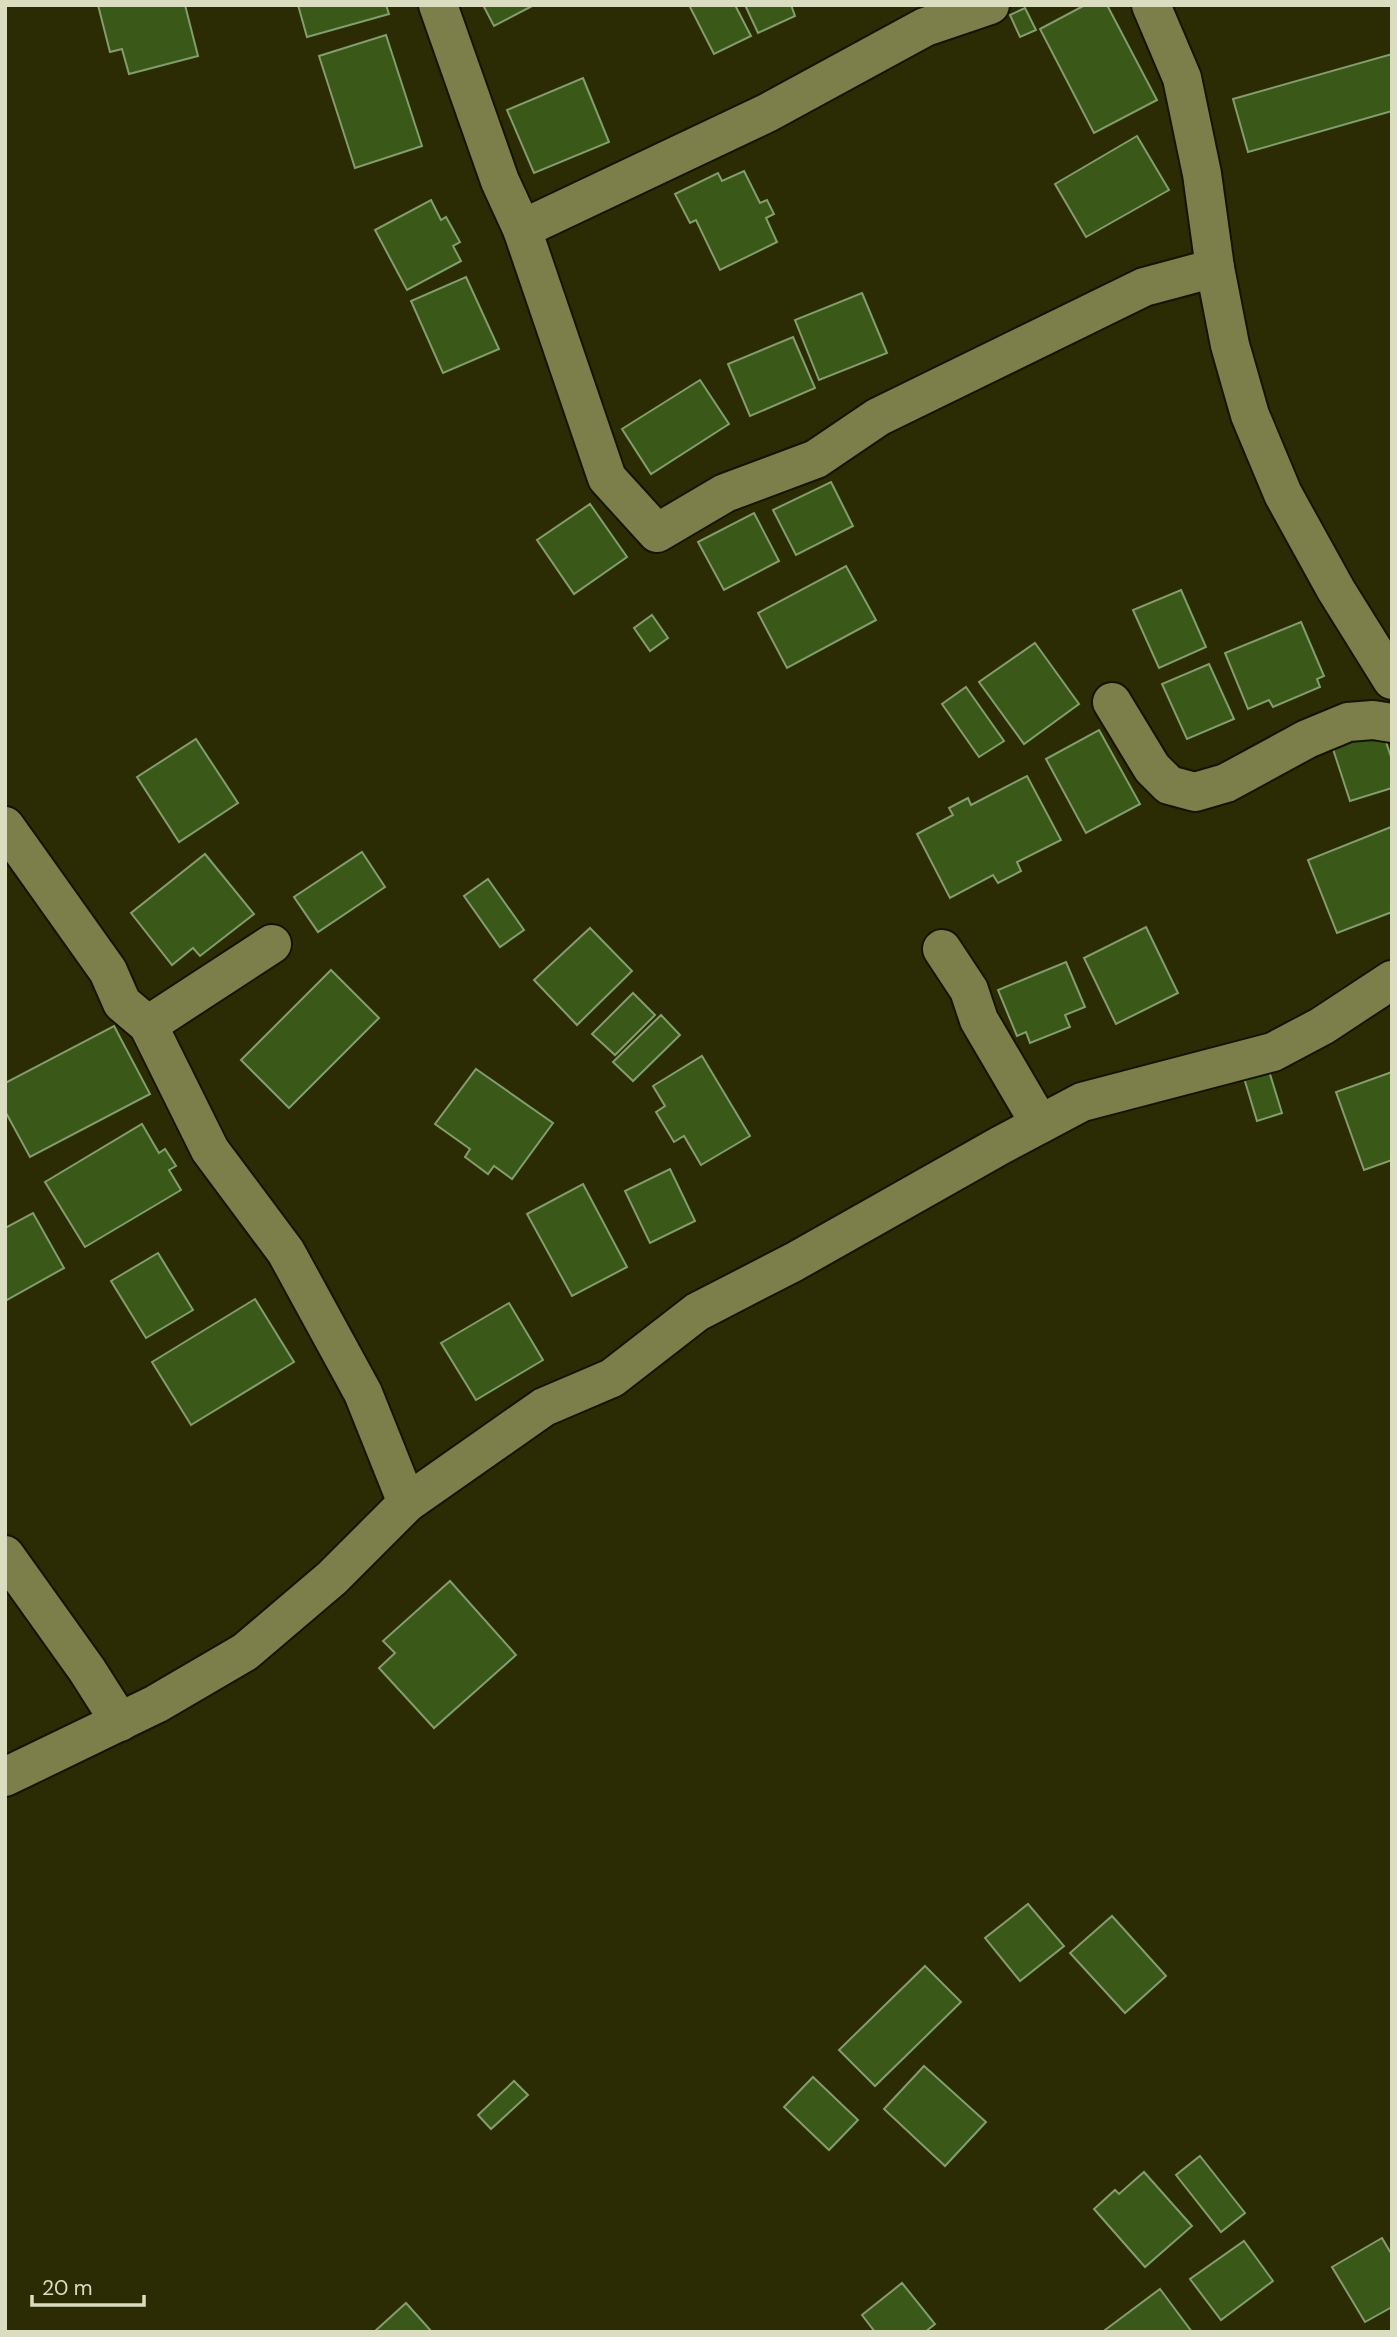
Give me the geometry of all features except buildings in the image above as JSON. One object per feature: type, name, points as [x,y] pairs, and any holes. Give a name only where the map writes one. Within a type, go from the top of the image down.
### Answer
[{"type":"street","points":[[438,5],[500,181],[522,229],[607,478],[657,533],[725,493],[816,459],[878,417],[1144,287],[1215,268]]},
{"type":"street","points":[[522,229],[767,113],[925,27],[990,5]]},
{"type":"street","points":[[1152,5],[1182,78],[1202,174],[1215,268],[1230,345],[1250,415],[1283,494],[1336,590],[1392,680]]},
{"type":"street","points":[[1112,702],[1152,768],[1169,785],[1195,792],[1226,783],[1307,739],[1348,722],[1373,720],[1392,723]]},
{"type":"street","points":[[5,826],[108,971],[122,1003],[148,1025],[210,1150],[286,1252],[363,1393],[407,1503]]},
{"type":"street","points":[[148,1025],[272,944]]},
{"type":"street","points":[[942,949],[969,990],[979,1020],[1040,1124]]},
{"type":"street","points":[[5,1777],[156,1704],[245,1652],[332,1578],[407,1503],[544,1407],[612,1378],[697,1312],[794,1262],[1082,1102],[1273,1052],[1322,1026],[1392,980]]},
{"type":"street","points":[[5,1555],[87,1670],[120,1722]]}]
